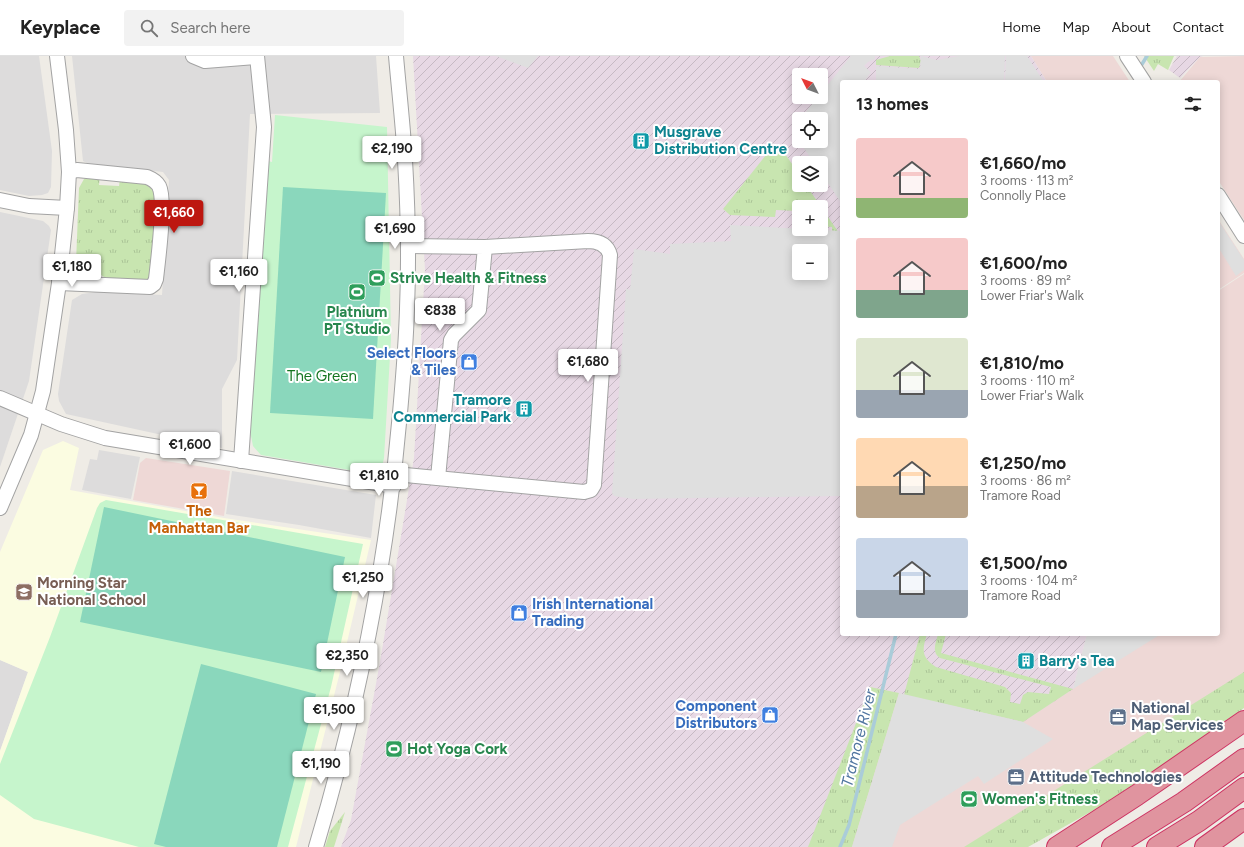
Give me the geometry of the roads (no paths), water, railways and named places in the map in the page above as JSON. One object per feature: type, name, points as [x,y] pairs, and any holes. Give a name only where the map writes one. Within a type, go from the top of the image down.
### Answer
[{"type":"highway","points":[[1056,847],[1188,761],[1244,721]]},
{"type":"highway","points":[[1112,847],[1184,802],[1244,759]]},
{"type":"highway","points":[[1157,847],[1244,788]]},
{"type":"highway","points":[[1205,847],[1244,819]]},
{"type":"highway","points":[[1048,847],[1087,828]]},
{"type":"street","points":[[0,508],[31,435],[42,392],[59,283],[67,208],[69,172],[57,56]]},
{"type":"street","points":[[193,56],[205,61],[257,56],[264,127],[241,461]]},
{"type":"street","points":[[316,847],[336,780],[366,654],[388,526],[394,480],[406,340],[408,246],[405,160],[396,56]]},
{"type":"street","points":[[1127,57],[1143,80]]},
{"type":"street","points":[[59,283],[150,287],[154,284],[156,279],[161,235],[161,191],[154,179],[77,170],[69,172]]},
{"type":"street","points":[[1220,199],[1244,236]]},
{"type":"street","points":[[0,200],[29,206],[67,208]]},
{"type":"street","points":[[0,398],[36,414],[97,437],[241,461],[394,480],[438,478],[584,492],[591,490],[595,478],[610,255],[608,249],[603,244],[588,241],[485,247],[408,246]]},
{"type":"street","points":[[438,478],[451,340],[454,335],[479,310],[485,247]]},
{"type":"waterway","name":"Tramore River","points":[[1139,69],[1147,56]]},
{"type":"waterway","name":"Tramore River","points":[[840,847],[849,825],[896,636]]},
{"type":"place","name":"Musgrave Distribution Centre","points":[[641,141]]},
{"type":"place","name":"Strive Health & Fitness","points":[[377,278]]},
{"type":"place","name":"Platnium PT Studio","points":[[357,292]]},
{"type":"place","name":"Select Floors & Tiles","points":[[469,362]]},
{"type":"place","name":"Tramore Commercial Park","points":[[524,409]]},
{"type":"place","name":"The Manhattan Bar","points":[[199,491]]},
{"type":"place","name":"Morning Star National School","points":[[24,592]]},
{"type":"place","name":"Irish International Trading","points":[[519,613]]},
{"type":"place","name":"Barry's Tea","points":[[1026,661]]},
{"type":"place","name":"Component Distributors","points":[[770,715]]},
{"type":"place","name":"National Map Services","points":[[1118,717]]},
{"type":"place","name":"Hot Yoga Cork","points":[[394,749]]},
{"type":"place","name":"Attitude Technologies","points":[[1016,777]]},
{"type":"place","name":"Women's Fitness","points":[[969,799]]},
{"type":"park label","name":"The Green","points":[[322,376]]}]
